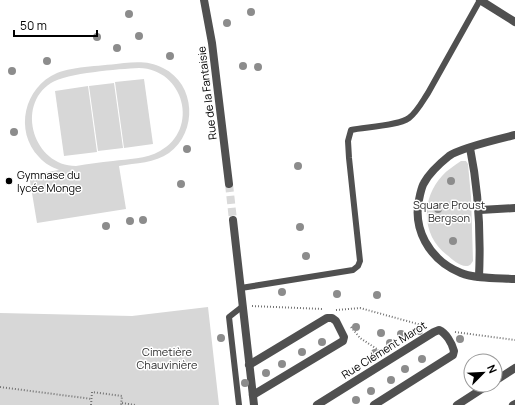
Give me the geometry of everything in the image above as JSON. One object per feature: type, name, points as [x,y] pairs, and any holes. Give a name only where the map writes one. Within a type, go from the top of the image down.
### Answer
[{"type":"street","name":"Rue de la Fantaisie","points":[[204,0],[212,43],[229,184]]},
{"type":"street","points":[[480,0],[515,22]]},
{"type":"street","points":[[515,135],[450,155],[433,170],[423,184],[417,206],[419,225],[423,236],[436,258],[462,274],[515,279]]},
{"type":"street","points":[[470,148],[476,177],[480,210],[479,276]]},
{"type":"street","points":[[480,210],[515,208]]},
{"type":"street","points":[[233,220],[254,405]]},
{"type":"street","points":[[249,365],[327,318],[332,318],[336,321],[344,337],[343,341],[264,389],[253,394]]},
{"type":"street","name":"Rue Clément Marot","points":[[317,405],[434,332],[439,330],[444,332],[453,347],[453,355],[374,405]]},
{"type":"street","points":[[503,376],[515,368]]},
{"type":"street","points":[[457,405],[476,393]]},
{"type":"lane","points":[[240,288],[353,270],[358,266],[360,261],[348,141],[351,130],[390,124],[408,118],[419,107],[480,0]]},
{"type":"lane","points":[[239,405],[229,316],[243,306]]},
{"type":"path","points":[[243,306],[328,309]]},
{"type":"path","points":[[340,315],[335,310],[360,308],[439,330],[515,340]]},
{"type":"path","points":[[350,327],[360,338],[392,358]]},
{"type":"path","points":[[0,387],[92,399]]},
{"type":"path","points":[[91,405],[92,392],[122,396],[121,404],[135,405]]},
{"type":"green space","points":[[144,62],[163,68],[174,75],[182,85],[187,96],[189,109],[189,121],[185,133],[178,144],[169,153],[158,159],[119,166],[126,209],[37,223],[29,175],[59,170],[44,162],[31,146],[25,123],[26,110],[30,99],[37,88],[57,73],[80,68]],"holes":[[[139,68],[154,71],[167,78],[176,89],[181,102],[183,115],[180,129],[172,141],[160,151],[149,156],[76,166],[61,163],[49,156],[40,146],[34,133],[32,119],[34,106],[40,93],[51,83],[81,74]]]},
{"type":"green space","points":[[144,79],[153,144],[124,148],[115,82]]},
{"type":"green space","points":[[114,83],[123,148],[98,151],[89,86]]},
{"type":"green space","points":[[88,86],[97,152],[64,156],[55,91]]},
{"type":"green space","name":"Square Proust Bergson","points":[[461,161],[466,161],[468,164],[471,197],[473,261],[471,264],[466,266],[456,262],[439,247],[429,228],[427,217],[427,207],[435,186],[446,172]]},
{"type":"green space","name":"Cimetière Chauvinière","points":[[208,307],[219,405],[0,405],[0,313],[132,316]]},
{"type":"tunnel","points":[[229,184],[233,220]]},
{"type":"place","name":"Gymnase du lycée Monge","points":[[9,181]]}]
